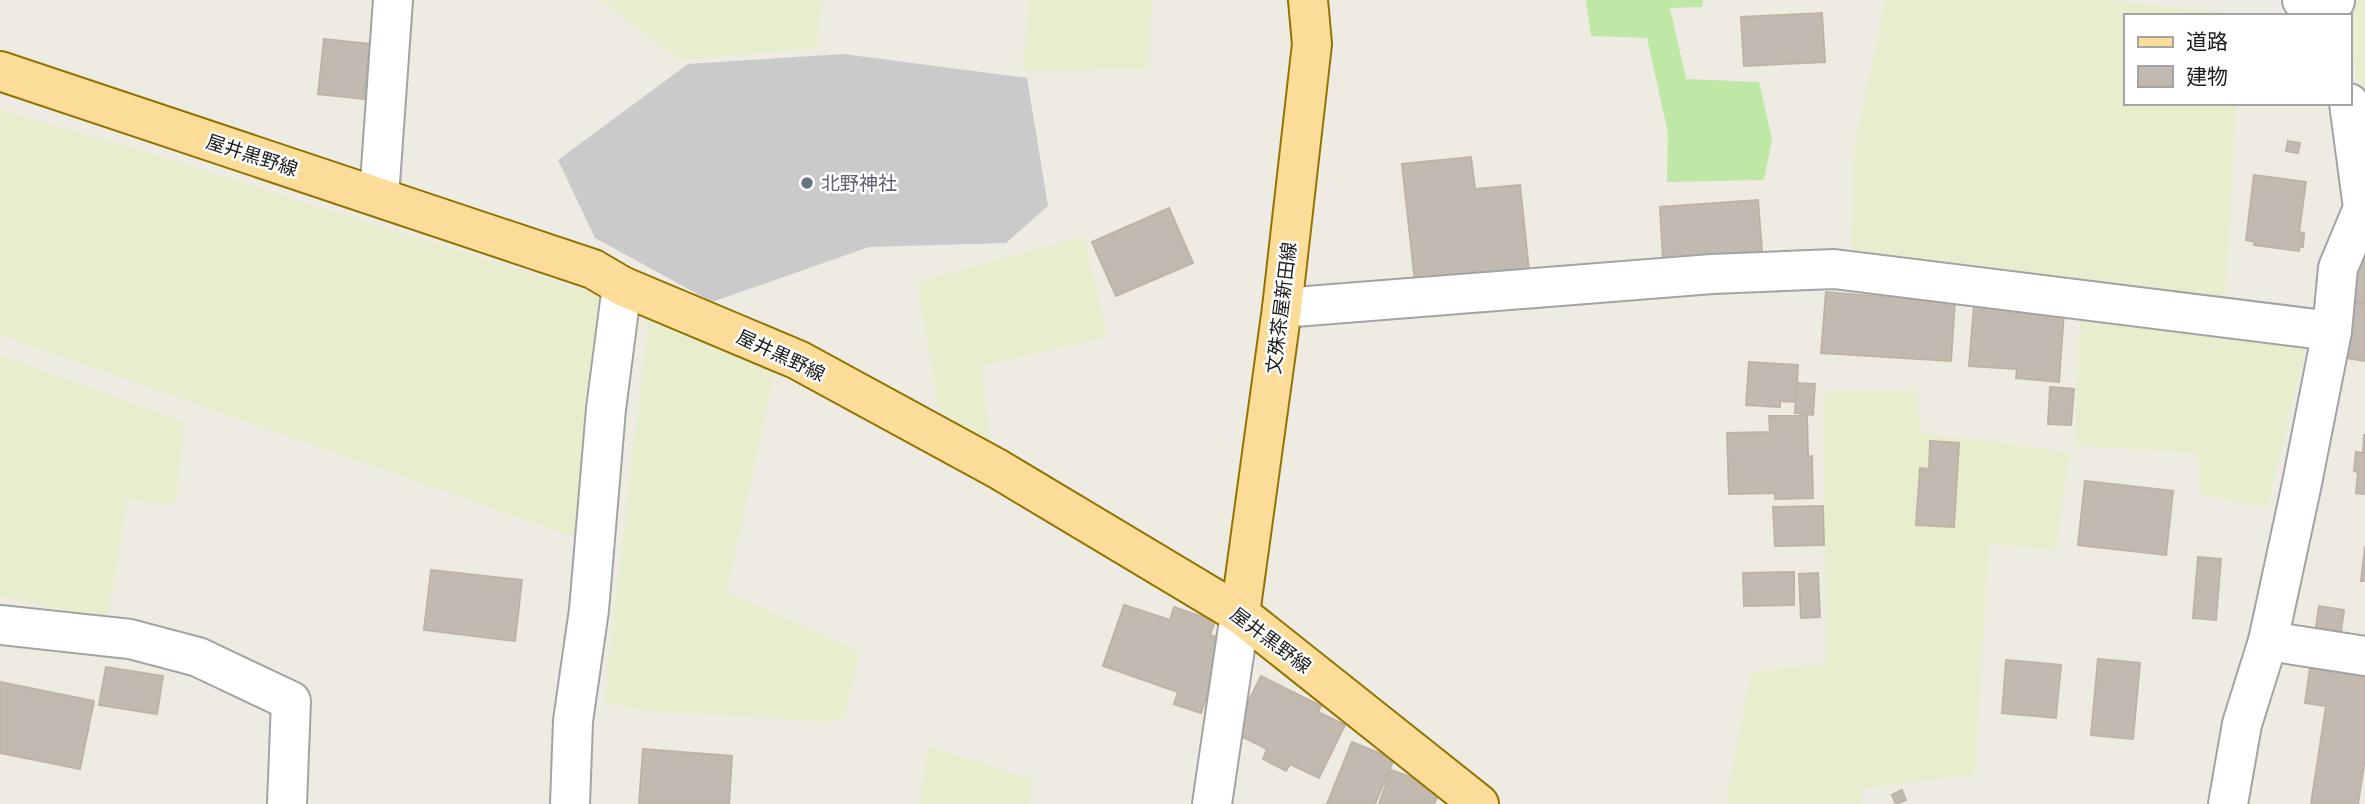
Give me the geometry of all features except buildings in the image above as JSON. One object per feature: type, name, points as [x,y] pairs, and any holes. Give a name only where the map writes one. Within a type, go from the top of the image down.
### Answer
[{"type":"main road","name":"文殊茶屋新田線","points":[[1240,614],[1282,308],[1312,44],[1308,0]]},
{"type":"main road","name":"屋井黒野線","points":[[0,72],[593,269],[622,286],[798,360],[998,469],[1240,614],[1479,804]]},
{"type":"street","points":[[379,197],[393,0]]},
{"type":"street","points":[[2228,804],[2242,724],[2268,641],[2332,331],[2339,268],[2364,208],[2349,105]]},
{"type":"street","points":[[1282,308],[1712,274],[1834,269],[2332,331]]},
{"type":"street","points":[[570,804],[573,721],[589,611],[606,409],[622,286]]},
{"type":"street","points":[[1212,804],[1240,614]]},
{"type":"street","points":[[0,625],[130,639],[198,657],[291,701],[287,804]]},
{"type":"street","points":[[2268,641],[2365,656]]},
{"type":"shaded area","name":"北野神社","points":[[843,54],[1027,78],[1048,206],[1006,243],[869,247],[712,302],[595,238],[558,160],[688,64]]},
{"type":"green space","points":[[599,0],[822,0],[816,48],[679,60]]},
{"type":"green space","points":[[1030,0],[1152,0],[1149,69],[1022,70]]},
{"type":"green space","points":[[1586,0],[1703,0],[1702,7],[1670,8],[1686,79],[1759,82],[1772,139],[1764,180],[1667,182],[1668,133],[1647,38],[1591,36]]},
{"type":"green space","points":[[1886,0],[2104,0],[2240,14],[2124,14],[2124,105],[2236,105],[2225,304],[1851,271],[1854,148]]},
{"type":"green space","points":[[2346,0],[2365,0],[2365,147],[2351,14],[2349,14]]},
{"type":"green space","points":[[0,110],[143,151],[604,297],[577,538],[0,335]]},
{"type":"green space","points":[[1084,236],[1107,337],[981,366],[993,456],[942,429],[917,282]]},
{"type":"green space","points":[[650,306],[776,365],[727,592],[860,652],[844,718],[829,722],[648,711],[604,702]]},
{"type":"green space","points":[[2080,314],[2288,336],[2306,349],[2267,508],[2201,494],[2198,453],[2075,446]]},
{"type":"green space","points":[[0,355],[184,422],[176,505],[128,499],[107,619],[0,596]]},
{"type":"green space","points":[[1823,391],[1917,391],[1921,433],[2070,452],[2056,550],[1989,544],[1975,775],[1863,789],[1860,804],[1726,804],[1751,672],[1826,664]]},
{"type":"green space","points":[[928,746],[1031,779],[1029,804],[920,804]]},
{"type":"place","name":"北野神社","points":[[807,183]]}]
